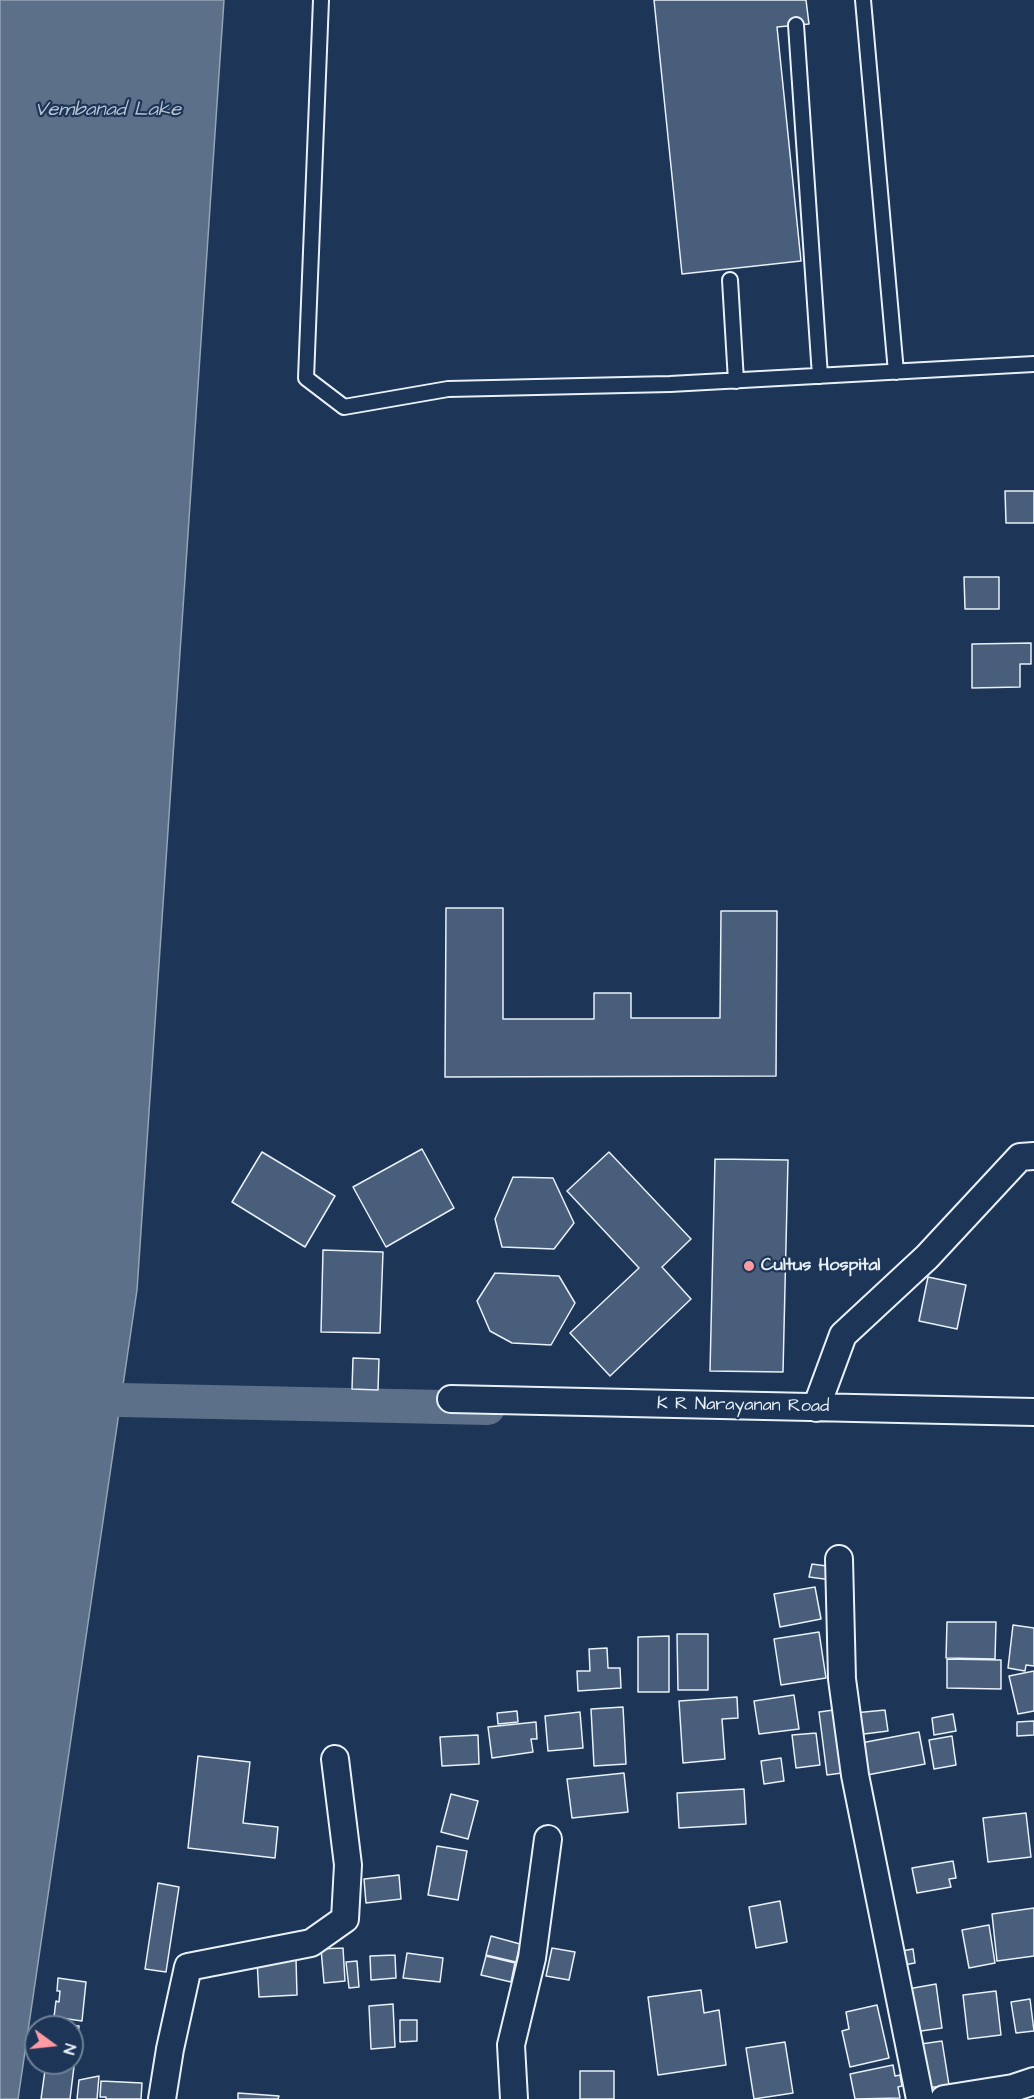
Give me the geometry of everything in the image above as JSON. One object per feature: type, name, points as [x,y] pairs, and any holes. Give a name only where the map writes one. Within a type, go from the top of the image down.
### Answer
[{"type":"street","points":[[816,1408],[843,1335],[927,1257],[1020,1157],[1034,1156]]},
{"type":"street","name":"K R Narayanan Road","points":[[452,1399],[1034,1412]]},
{"type":"street","points":[[839,1559],[842,1679],[855,1775],[920,2099]]},
{"type":"street","points":[[162,2099],[170,2049],[188,1967],[311,1943],[345,1919],[348,1865],[335,1759]]},
{"type":"street","points":[[514,2099],[511,2045],[532,1958],[548,1839]]},
{"type":"street","points":[[944,2099],[1013,2088],[1034,2081]]},
{"type":"lane","points":[[321,0],[306,378],[344,407],[448,389],[670,384],[1034,364]]},
{"type":"lane","points":[[863,0],[896,372]]},
{"type":"lane","points":[[796,25],[820,376]]},
{"type":"lane","points":[[730,280],[736,381]]},
{"type":"water","name":"Vembanad Lake","points":[[0,0],[224,0],[137,1290],[30,2015],[24,2015],[24,2058],[18,2099],[0,2099]]},
{"type":"building","points":[[654,0],[806,0],[809,24],[777,27],[801,261],[682,274]]},
{"type":"building","points":[[1005,491],[1034,491],[1034,523],[1006,523]]},
{"type":"building","points":[[964,577],[999,577],[999,609],[965,609]]},
{"type":"building","points":[[1031,643],[1031,664],[1020,664],[1020,687],[972,688],[972,644]]},
{"type":"building","points":[[446,908],[503,908],[503,1019],[594,1019],[594,993],[631,993],[631,1018],[720,1018],[721,911],[777,911],[776,1076],[445,1077]]},
{"type":"building","points":[[422,1149],[454,1208],[386,1247],[353,1187]]},
{"type":"building","points":[[262,1152],[335,1196],[305,1247],[232,1202]]},
{"type":"building","points":[[609,1152],[691,1239],[662,1267],[691,1299],[610,1376],[570,1333],[639,1268],[567,1191]]},
{"type":"building","name":"Cultus Hospital","points":[[715,1159],[788,1160],[783,1372],[710,1371]]},
{"type":"building","points":[[513,1177],[553,1178],[574,1223],[554,1249],[502,1247],[495,1219]]},
{"type":"building","points":[[323,1250],[383,1252],[380,1333],[321,1332]]},
{"type":"building","points":[[495,1273],[559,1276],[575,1303],[551,1345],[512,1343],[490,1331],[477,1301]]},
{"type":"building","points":[[928,1277],[966,1285],[957,1329],[919,1321]]},
{"type":"building","points":[[353,1358],[379,1359],[378,1390],[352,1389]]},
{"type":"building","points":[[812,1564],[834,1567],[832,1580],[809,1577]]},
{"type":"building","points":[[815,1587],[821,1619],[780,1627],[774,1594]]},
{"type":"building","points":[[947,1622],[996,1622],[995,1659],[946,1658]]},
{"type":"building","points":[[1013,1625],[1034,1628],[1034,1666],[1026,1665],[1025,1671],[1008,1668]]},
{"type":"building","points":[[819,1632],[826,1678],[781,1685],[774,1639]]},
{"type":"building","points":[[677,1634],[708,1634],[708,1690],[678,1690]]},
{"type":"building","points":[[669,1636],[669,1692],[638,1692],[638,1637]]},
{"type":"building","points":[[607,1648],[608,1668],[620,1668],[621,1688],[578,1691],[577,1671],[590,1671],[589,1649]]},
{"type":"building","points":[[947,1659],[1001,1660],[1001,1689],[947,1688]]},
{"type":"building","points":[[1034,1671],[1034,1711],[1018,1714],[1009,1676]]},
{"type":"building","points":[[794,1695],[799,1729],[759,1734],[754,1701]]},
{"type":"building","points":[[737,1697],[738,1718],[722,1719],[725,1759],[683,1763],[679,1701]]},
{"type":"building","points":[[623,1707],[626,1764],[594,1766],[591,1709]]},
{"type":"building","points":[[841,1709],[849,1772],[827,1775],[819,1712]]},
{"type":"building","points":[[885,1710],[888,1731],[856,1735],[854,1713]]},
{"type":"building","points":[[517,1711],[518,1722],[498,1724],[497,1713]]},
{"type":"building","points":[[580,1712],[583,1748],[548,1751],[545,1716]]},
{"type":"building","points":[[953,1714],[956,1731],[934,1735],[932,1718]]},
{"type":"building","points":[[1034,1721],[1034,1735],[1017,1736],[1017,1722]]},
{"type":"building","points":[[536,1722],[537,1739],[531,1739],[533,1752],[492,1758],[488,1727]]},
{"type":"building","points":[[919,1732],[925,1764],[867,1775],[861,1743]]},
{"type":"building","points":[[816,1733],[820,1765],[796,1768],[792,1735]]},
{"type":"building","points":[[478,1735],[479,1764],[442,1766],[440,1737]]},
{"type":"building","points":[[952,1736],[956,1765],[934,1769],[929,1740]]},
{"type":"building","points":[[198,1756],[250,1762],[243,1823],[278,1827],[275,1858],[188,1848]]},
{"type":"building","points":[[781,1758],[784,1781],[764,1784],[761,1761]]},
{"type":"building","points":[[624,1773],[628,1812],[572,1818],[567,1779]]},
{"type":"building","points":[[744,1789],[746,1824],[679,1828],[677,1793]]},
{"type":"building","points":[[451,1794],[478,1801],[468,1839],[441,1832]]},
{"type":"building","points":[[1026,1813],[1031,1857],[988,1862],[983,1818]]},
{"type":"building","points":[[437,1846],[467,1851],[458,1900],[428,1895]]},
{"type":"building","points":[[953,1861],[956,1878],[949,1879],[951,1887],[917,1893],[912,1868]]},
{"type":"building","points":[[399,1875],[401,1899],[366,1903],[364,1879]]},
{"type":"building","points":[[158,1883],[179,1887],[166,1972],[145,1969]]},
{"type":"building","points":[[780,1901],[787,1942],[756,1948],[749,1907]]},
{"type":"building","points":[[1034,1908],[1034,1956],[997,1961],[992,1914]]},
{"type":"building","points":[[989,1925],[995,1963],[969,1968],[962,1930]]},
{"type":"building","points":[[491,1936],[520,1944],[516,1962],[486,1955]]},
{"type":"building","points":[[343,1948],[345,1981],[324,1983],[321,1949]]},
{"type":"building","points":[[552,1948],[575,1952],[569,1980],[546,1976]]},
{"type":"building","points":[[913,1949],[915,1963],[898,1966],[896,1952]]},
{"type":"building","points":[[407,1953],[443,1958],[440,1982],[403,1978]]},
{"type":"building","points":[[395,1955],[396,1978],[371,1980],[370,1956]]},
{"type":"building","points":[[486,1956],[515,1963],[511,1982],[481,1975]]},
{"type":"building","points":[[296,1959],[297,1995],[259,1997],[257,1960]]},
{"type":"building","points":[[357,1961],[359,1987],[349,1988],[346,1962]]},
{"type":"building","points":[[58,1978],[86,1982],[83,2015],[54,2015],[56,2001],[59,2002],[60,1991],[57,1991]]},
{"type":"building","points":[[936,1984],[942,2028],[914,2032],[908,1989]]},
{"type":"building","points":[[701,1990],[704,2013],[719,2010],[726,2065],[658,2075],[648,1997]]},
{"type":"building","points":[[996,1991],[1001,2035],[968,2039],[963,1995]]},
{"type":"building","points":[[1030,1999],[1034,2031],[1016,2033],[1011,2002]]},
{"type":"building","points":[[393,2004],[395,2047],[371,2049],[369,2006]]},
{"type":"building","points":[[877,2005],[889,2058],[850,2067],[842,2031],[849,2029],[846,2012]]},
{"type":"building","points":[[400,2020],[417,2020],[417,2041],[400,2042]]},
{"type":"building","points":[[942,2041],[949,2085],[920,2089],[914,2045]]},
{"type":"building","points":[[785,2042],[793,2093],[754,2099],[746,2048]]},
{"type":"building","points":[[893,2065],[895,2076],[900,2075],[902,2086],[898,2087],[900,2098],[855,2099],[850,2074]]},
{"type":"building","points":[[580,2071],[614,2071],[614,2099],[580,2099]]},
{"type":"building","points":[[44,2075],[73,2075],[70,2099],[41,2099]]},
{"type":"building","points":[[99,2076],[97,2099],[77,2099],[79,2080]]},
{"type":"building","points":[[101,2081],[142,2083],[141,2099],[100,2097]]},
{"type":"building","points":[[238,2093],[279,2096],[278,2099],[238,2099]]},
{"type":"waterway","points":[[74,1399],[488,1408]]},
{"type":"place","name":"Cultus Hospital","points":[[749,1266]]}]
